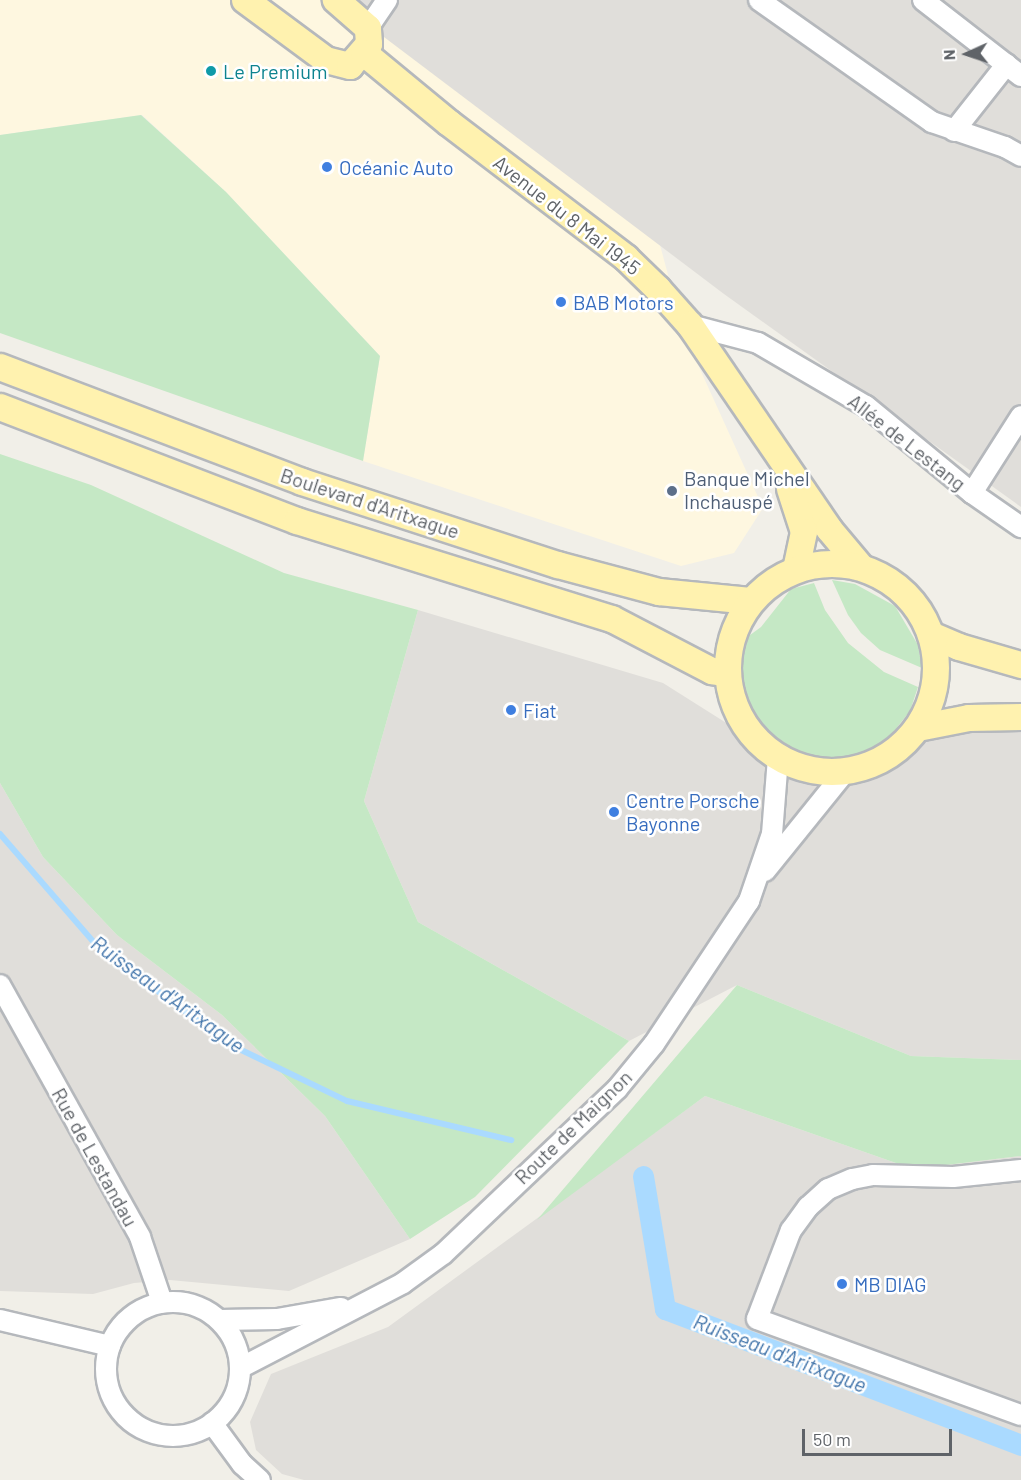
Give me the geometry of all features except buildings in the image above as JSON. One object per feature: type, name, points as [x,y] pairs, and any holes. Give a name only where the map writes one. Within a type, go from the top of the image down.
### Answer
[{"type":"main road","points":[[245,0],[326,60],[350,66],[366,41]]},
{"type":"main road","name":"Avenue du 8 Mai 1945","points":[[336,0],[366,41],[449,123],[626,258],[690,325],[745,401],[829,529],[860,566]]},
{"type":"main road","name":"Boulevard d'Aritxague","points":[[0,367],[302,482],[546,561],[659,592],[751,601]]},
{"type":"main road","name":"Avenue du 8 Mai 1945","points":[[745,401],[798,504],[804,532],[796,569]]},
{"type":"main road","name":"Boulevard d'Aritxague","points":[[0,407],[297,521],[612,619],[712,672],[727,674]]},
{"type":"main road","points":[[842,563],[860,566],[891,581],[907,597],[931,635],[935,680],[932,699],[918,728],[886,758],[845,772],[822,772],[778,758],[753,736],[740,717],[727,674],[729,648],[751,601],[766,586],[796,569],[842,563]]},
{"type":"main road","points":[[931,635],[959,647],[1021,665]]},
{"type":"main road","points":[[918,728],[969,718],[1021,717]]},
{"type":"street","points":[[366,41],[387,0]]},
{"type":"street","points":[[759,0],[932,122],[1005,147],[1021,156]]},
{"type":"street","points":[[923,0],[1014,70],[954,131]]},
{"type":"street","name":"Allée de Lestang","points":[[690,325],[758,343],[811,372],[866,406],[972,493],[1021,526]]},
{"type":"street","points":[[972,493],[1021,416]]},
{"type":"street","name":"Route de Maignon","points":[[760,878],[772,834],[778,758]]},
{"type":"street","name":"Route de Maignon","points":[[240,1368],[403,1283],[444,1254],[617,1089],[667,1024],[727,936],[760,878],[845,772]]},
{"type":"street","name":"Rue de Lestandau","points":[[0,985],[9,1021],[140,1237],[162,1302]]},
{"type":"street","points":[[1021,1170],[953,1177],[873,1175],[852,1179],[828,1189],[808,1207],[791,1230],[757,1319],[1021,1415]]},
{"type":"street","points":[[162,1302],[183,1302],[203,1308],[220,1320],[231,1334],[240,1368],[233,1399],[212,1423],[193,1433],[171,1436],[150,1432],[131,1422],[114,1402],[108,1384],[110,1346],[130,1317],[162,1302]]},
{"type":"street","name":"Route de Maignon","points":[[220,1320],[277,1318],[361,1304]]},
{"type":"street","points":[[0,1320],[110,1346]]},
{"type":"street","points":[[212,1423],[242,1464],[260,1480]]},
{"type":"shaded area","points":[[0,0],[335,0],[404,50],[660,245],[684,334],[763,508],[734,553],[681,566],[363,461],[380,356],[226,192],[142,115],[0,135]]},
{"type":"shaded area","points":[[335,0],[1021,0],[1021,507],[724,294]]},
{"type":"shaded area","points":[[418,610],[663,683],[804,772],[1007,719],[1021,709],[1021,1060],[911,1056],[737,985],[629,1041],[418,922],[364,801]]},
{"type":"shaded area","points":[[0,783],[43,857],[117,935],[222,1015],[325,1116],[410,1239],[289,1291],[170,1280],[134,1283],[93,1294],[0,1291]]},
{"type":"shaded area","points":[[705,1096],[913,1169],[1021,1156],[1021,1480],[304,1480],[282,1474],[256,1450],[250,1422],[271,1374],[388,1327]]},
{"type":"green space","points":[[141,115],[226,192],[380,356],[363,461],[0,333],[0,135]]},
{"type":"green space","points":[[0,454],[91,485],[284,573],[418,610],[364,801],[418,922],[629,1041],[475,1197],[410,1239],[325,1116],[222,1015],[117,935],[43,857],[0,783]]},
{"type":"green space","points":[[832,580],[855,584],[895,606],[918,645],[922,668],[880,650],[861,633],[848,615]]},
{"type":"green space","points":[[814,583],[825,610],[848,643],[884,672],[918,687],[910,711],[891,735],[866,753],[836,760],[806,757],[778,744],[756,722],[743,694],[740,666],[746,638],[761,627],[791,589]]},
{"type":"green space","points":[[737,985],[911,1056],[1021,1060],[1021,1156],[913,1169],[705,1096],[537,1220]]},
{"type":"waterway","name":"Ruisseau d'Aritxague","points":[[0,834],[98,947],[231,1045],[347,1101],[511,1140]]},
{"type":"waterway","name":"Ruisseau d'Aritxague","points":[[643,1176],[665,1309],[1021,1445]]},
{"type":"place","name":"Le Premium","points":[[211,71]]},
{"type":"place","name":"Océanic Auto","points":[[327,167]]},
{"type":"place","name":"BAB Motors","points":[[561,302]]},
{"type":"place","name":"Banque Michel Inchauspé","points":[[672,491]]},
{"type":"place","name":"Fiat","points":[[511,710]]},
{"type":"place","name":"Centre Porsche Bayonne","points":[[614,812]]},
{"type":"place","name":"MB DIAG","points":[[842,1284]]}]
